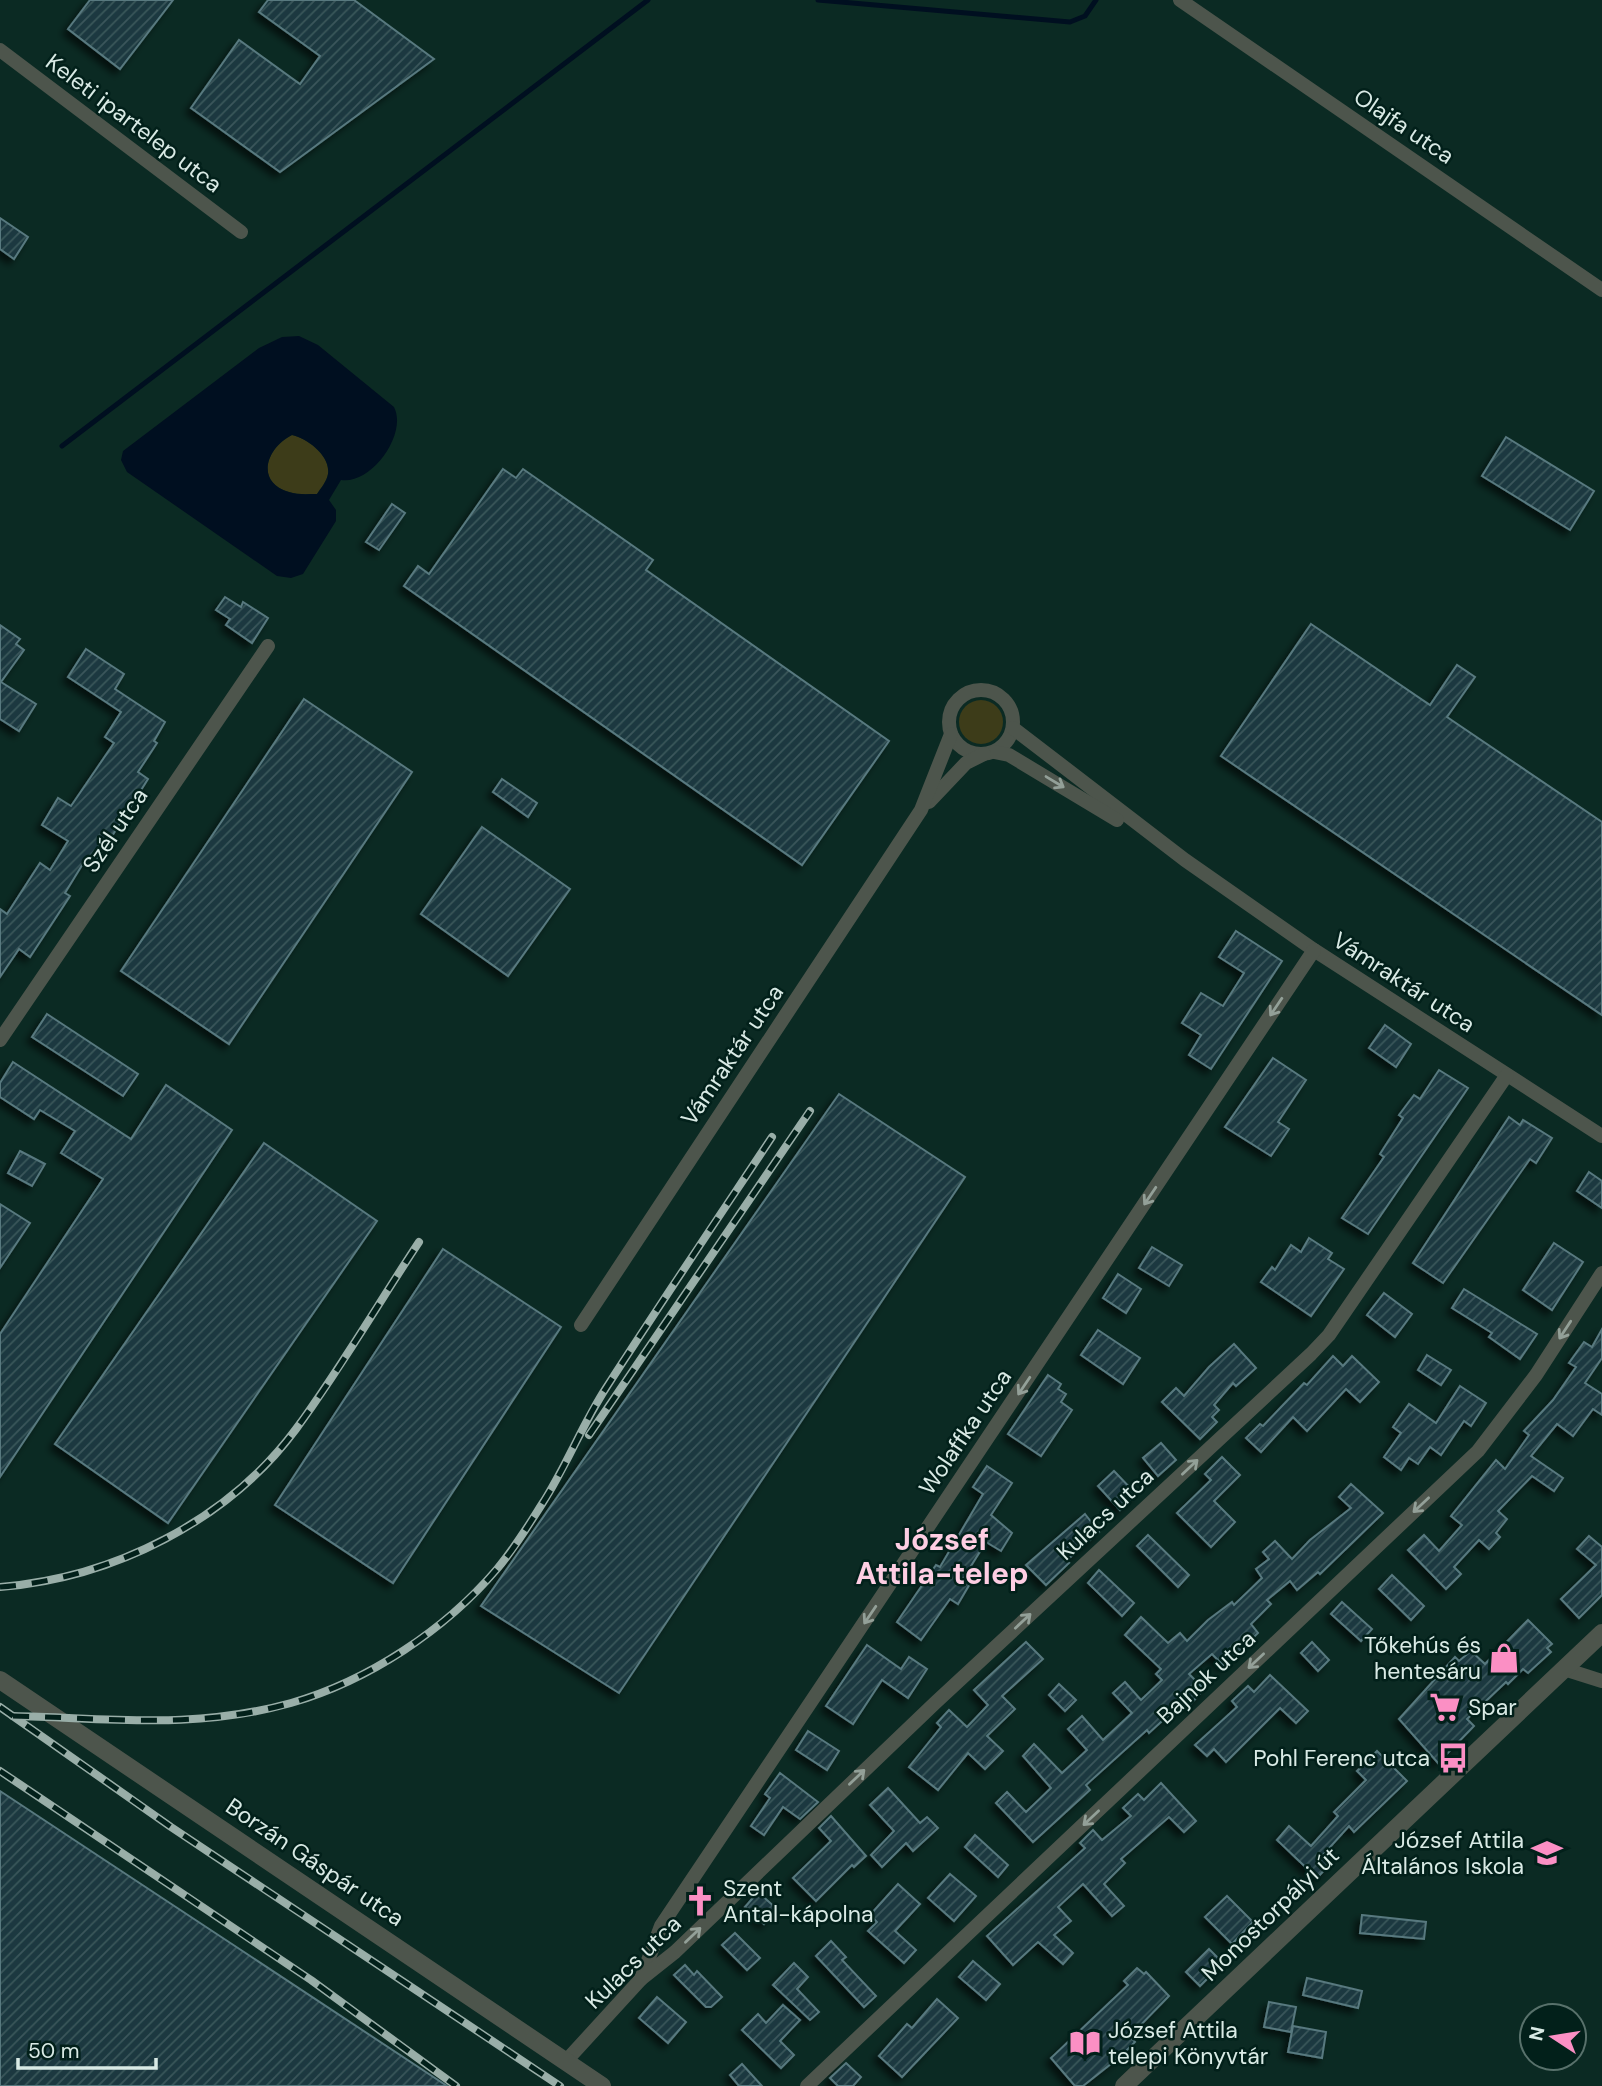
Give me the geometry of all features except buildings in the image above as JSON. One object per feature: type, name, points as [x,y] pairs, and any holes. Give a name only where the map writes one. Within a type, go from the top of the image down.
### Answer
[{"type":"street","name":"Olajfa utca","points":[[1180,0],[1602,290]]},
{"type":"street","name":"Keleti ipartelep utca","points":[[0,50],[241,232]]},
{"type":"street","name":"Szél utca","points":[[0,1040],[268,646]]},
{"type":"street","points":[[975,691],[995,693],[1004,699],[1013,718],[1013,728],[1010,738],[989,753],[971,753],[959,746],[951,734],[951,711],[965,694],[975,691]]},
{"type":"street","name":"Vámraktár utca","points":[[1013,728],[1185,860],[1314,950],[1602,1136]]},
{"type":"street","name":"Vámraktár utca","points":[[921,810],[951,734]]},
{"type":"street","name":"Vámraktár utca","points":[[581,1325],[921,810],[966,763],[989,753],[1009,755],[1185,860]]},
{"type":"street","name":"Wolaffka utca","points":[[641,1979],[661,1926],[1314,950]]},
{"type":"street","name":"Kulacs utca","points":[[566,2061],[641,1979],[675,1952],[935,1703],[1311,1354],[1329,1335],[1507,1076]]},
{"type":"street","name":"Bajnok utca","points":[[807,2086],[1478,1451],[1536,1375],[1602,1273]]},
{"type":"street","name":"Monostorpályi út","points":[[1124,2086],[1602,1633]]},
{"type":"street","points":[[1564,1669],[1602,1681]]},
{"type":"street","name":"Borzán Gáspár utca","points":[[0,1680],[602,2086]]},
{"type":"shaded area","points":[[292,435],[311,444],[326,461],[327,477],[317,494],[289,492],[271,481],[268,465],[271,456],[283,441]]},
{"type":"shaded area","points":[[981,700],[997,706],[1003,722],[997,738],[981,744],[965,738],[959,722],[965,706]]},
{"type":"water","points":[[299,336],[318,345],[394,407],[397,418],[391,443],[375,466],[364,475],[341,480],[329,500],[336,510],[336,521],[303,574],[291,578],[277,576],[127,472],[121,460],[123,451],[259,348],[282,337]],"holes":[[[292,435],[317,449],[326,461],[328,474],[317,494],[289,492],[271,481],[268,473],[268,465],[276,448]]]},
{"type":"waterway","points":[[62,446],[648,0]]},
{"type":"waterway","points":[[818,0],[1070,22],[1085,16],[1096,0]]},
{"type":"railway","points":[[589,1435],[810,1111]]},
{"type":"railway","points":[[13,1716],[186,1720],[220,1717],[291,1703],[320,1693],[376,1667],[403,1651],[454,1613],[497,1569],[515,1545],[551,1490],[606,1388],[772,1137]]},
{"type":"railway","points":[[0,1587],[84,1571],[125,1557],[165,1539],[202,1517],[237,1491],[268,1462],[296,1429],[419,1242]]},
{"type":"railway","points":[[0,1707],[171,1827],[560,2086]]},
{"type":"railway","points":[[0,1771],[311,1980],[456,2086]]},
{"type":"place","name":"Tőkehús és hentesáru","points":[[1504,1658]]},
{"type":"place","name":"Spar","points":[[1445,1707]]},
{"type":"place","name":"Pohl Ferenc utca","points":[[1453,1758]]},
{"type":"place","name":"József Attila Általános Iskola","points":[[1547,1853]]},
{"type":"place","name":"Szent Antal-kápolna","points":[[700,1901]]},
{"type":"place","name":"József Attila telepi Könyvtár","points":[[1085,2043]]},
{"type":"district","name":"József Attila-telep","points":[[942,1556]]}]
